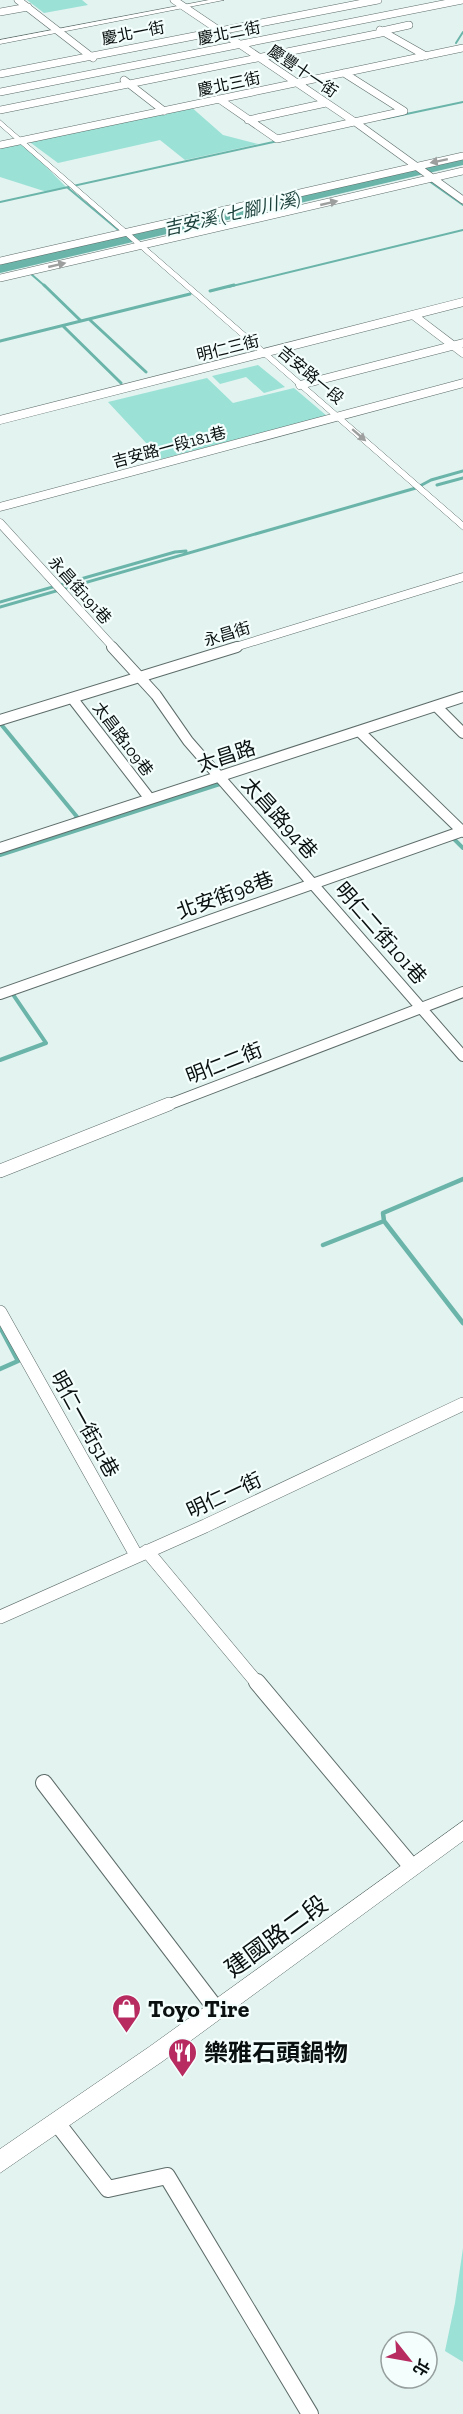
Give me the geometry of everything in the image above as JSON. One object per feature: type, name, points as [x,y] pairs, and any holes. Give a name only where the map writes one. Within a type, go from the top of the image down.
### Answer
[{"type":"street","points":[[18,0],[97,60]]},
{"type":"street","name":"慶豐十一街","points":[[174,0],[355,122],[463,200]]},
{"type":"street","points":[[0,42],[220,0]]},
{"type":"street","points":[[332,0],[351,11]]},
{"type":"street","name":"慶北一街","points":[[0,74],[378,0]]},
{"type":"street","name":"慶北二街","points":[[0,92],[463,0]]},
{"type":"street","points":[[0,12],[28,7]]},
{"type":"street","points":[[358,15],[426,56]]},
{"type":"street","points":[[23,140],[1,111],[409,25]]},
{"type":"street","name":"慶北三街","points":[[0,145],[463,48]]},
{"type":"street","points":[[104,65],[164,111]]},
{"type":"street","points":[[219,99],[277,139],[404,111],[344,73]]},
{"type":"street","points":[[248,120],[326,103]]},
{"type":"street","points":[[0,122],[129,231]]},
{"type":"street","points":[[0,261],[463,156]]},
{"type":"street","points":[[0,278],[463,171]]},
{"type":"street","name":"吉安路一段","points":[[129,231],[268,352],[463,513]]},
{"type":"street","name":"明仁三街","points":[[0,420],[463,302]]},
{"type":"street","points":[[413,315],[463,353]]},
{"type":"street","points":[[306,383],[463,343]]},
{"type":"street","name":"吉安路一段181巷","points":[[0,507],[463,383]]},
{"type":"street","name":"吉安路一段","points":[[344,415],[463,527]]},
{"type":"street","name":"永昌街191巷","points":[[0,523],[156,694],[188,741],[220,778]]},
{"type":"street","name":"永昌街","points":[[0,720],[463,577]]},
{"type":"street","name":"太昌路","points":[[0,848],[463,697]]},
{"type":"street","name":"太昌路109巷","points":[[72,698],[150,799]]},
{"type":"street","points":[[436,706],[463,733]]},
{"type":"street","points":[[360,732],[463,832]]},
{"type":"street","name":"太昌路94巷","points":[[220,778],[313,882]]},
{"type":"street","name":"北安街98巷","points":[[0,994],[313,882],[463,832]]},
{"type":"street","name":"明仁二街101巷","points":[[313,882],[463,1056]]},
{"type":"street","name":"明仁二街","points":[[0,1171],[199,1092],[463,992]]},
{"type":"street","name":"明仁一街51巷","points":[[0,1312],[142,1553],[412,1867]]},
{"type":"street","name":"明仁一街","points":[[0,1617],[206,1526],[463,1404]]},
{"type":"street","points":[[44,1783],[217,2010]]},
{"type":"street","name":"建國路二段","points":[[0,2162],[217,2010],[463,1830]]},
{"type":"street","points":[[57,2123],[108,2189],[167,2176],[310,2414]]},
{"type":"green space","points":[[27,0],[82,0],[88,5],[44,13]]},
{"type":"green space","points":[[190,106],[223,135],[258,144],[185,160],[160,140],[58,163],[27,140]]},
{"type":"green space","points":[[20,140],[67,188],[47,192],[0,177],[0,145]]},
{"type":"green space","points":[[258,365],[285,387],[264,393],[246,377],[220,384],[212,376]]},
{"type":"green space","points":[[207,378],[233,403],[294,388],[327,416],[161,459],[108,402]]},
{"type":"green space","points":[[463,2248],[463,2362],[445,2351]]},
{"type":"waterway","points":[[456,43],[463,32]]},
{"type":"waterway","points":[[383,119],[463,102]]},
{"type":"waterway","points":[[0,202],[278,141]]},
{"type":"waterway","name":"吉安溪 (七腳川溪)","points":[[0,268],[463,161]]},
{"type":"waterway","points":[[429,181],[463,205]]},
{"type":"waterway","points":[[68,188],[128,238]]},
{"type":"waterway","points":[[228,287],[463,230]]},
{"type":"waterway","points":[[31,274],[46,287]]},
{"type":"waterway","points":[[44,285],[81,321]]},
{"type":"waterway","points":[[210,291],[234,285]]},
{"type":"waterway","points":[[81,321],[190,294]]},
{"type":"waterway","points":[[90,320],[146,372]]},
{"type":"waterway","points":[[0,341],[81,321]]},
{"type":"waterway","points":[[63,326],[121,383]]},
{"type":"waterway","points":[[0,607],[416,488],[431,480],[463,471]]},
{"type":"waterway","points":[[437,485],[463,478]]},
{"type":"waterway","points":[[0,602],[175,552],[186,551]]},
{"type":"waterway","points":[[0,723],[78,818],[75,819]]},
{"type":"waterway","points":[[0,855],[223,783]]},
{"type":"waterway","points":[[451,836],[463,848]]},
{"type":"waterway","points":[[0,1060],[46,1043],[12,993],[14,992]]},
{"type":"waterway","points":[[384,1221],[383,1213],[463,1179]]},
{"type":"waterway","points":[[323,1245],[384,1221]]},
{"type":"waterway","points":[[384,1221],[463,1323]]},
{"type":"waterway","points":[[0,1327],[18,1361],[0,1369]]},
{"type":"place","name":"Toyo Tire","points":[[127,2034]]},
{"type":"place","name":"樂雅石頭鍋物","points":[[183,2078]]}]
